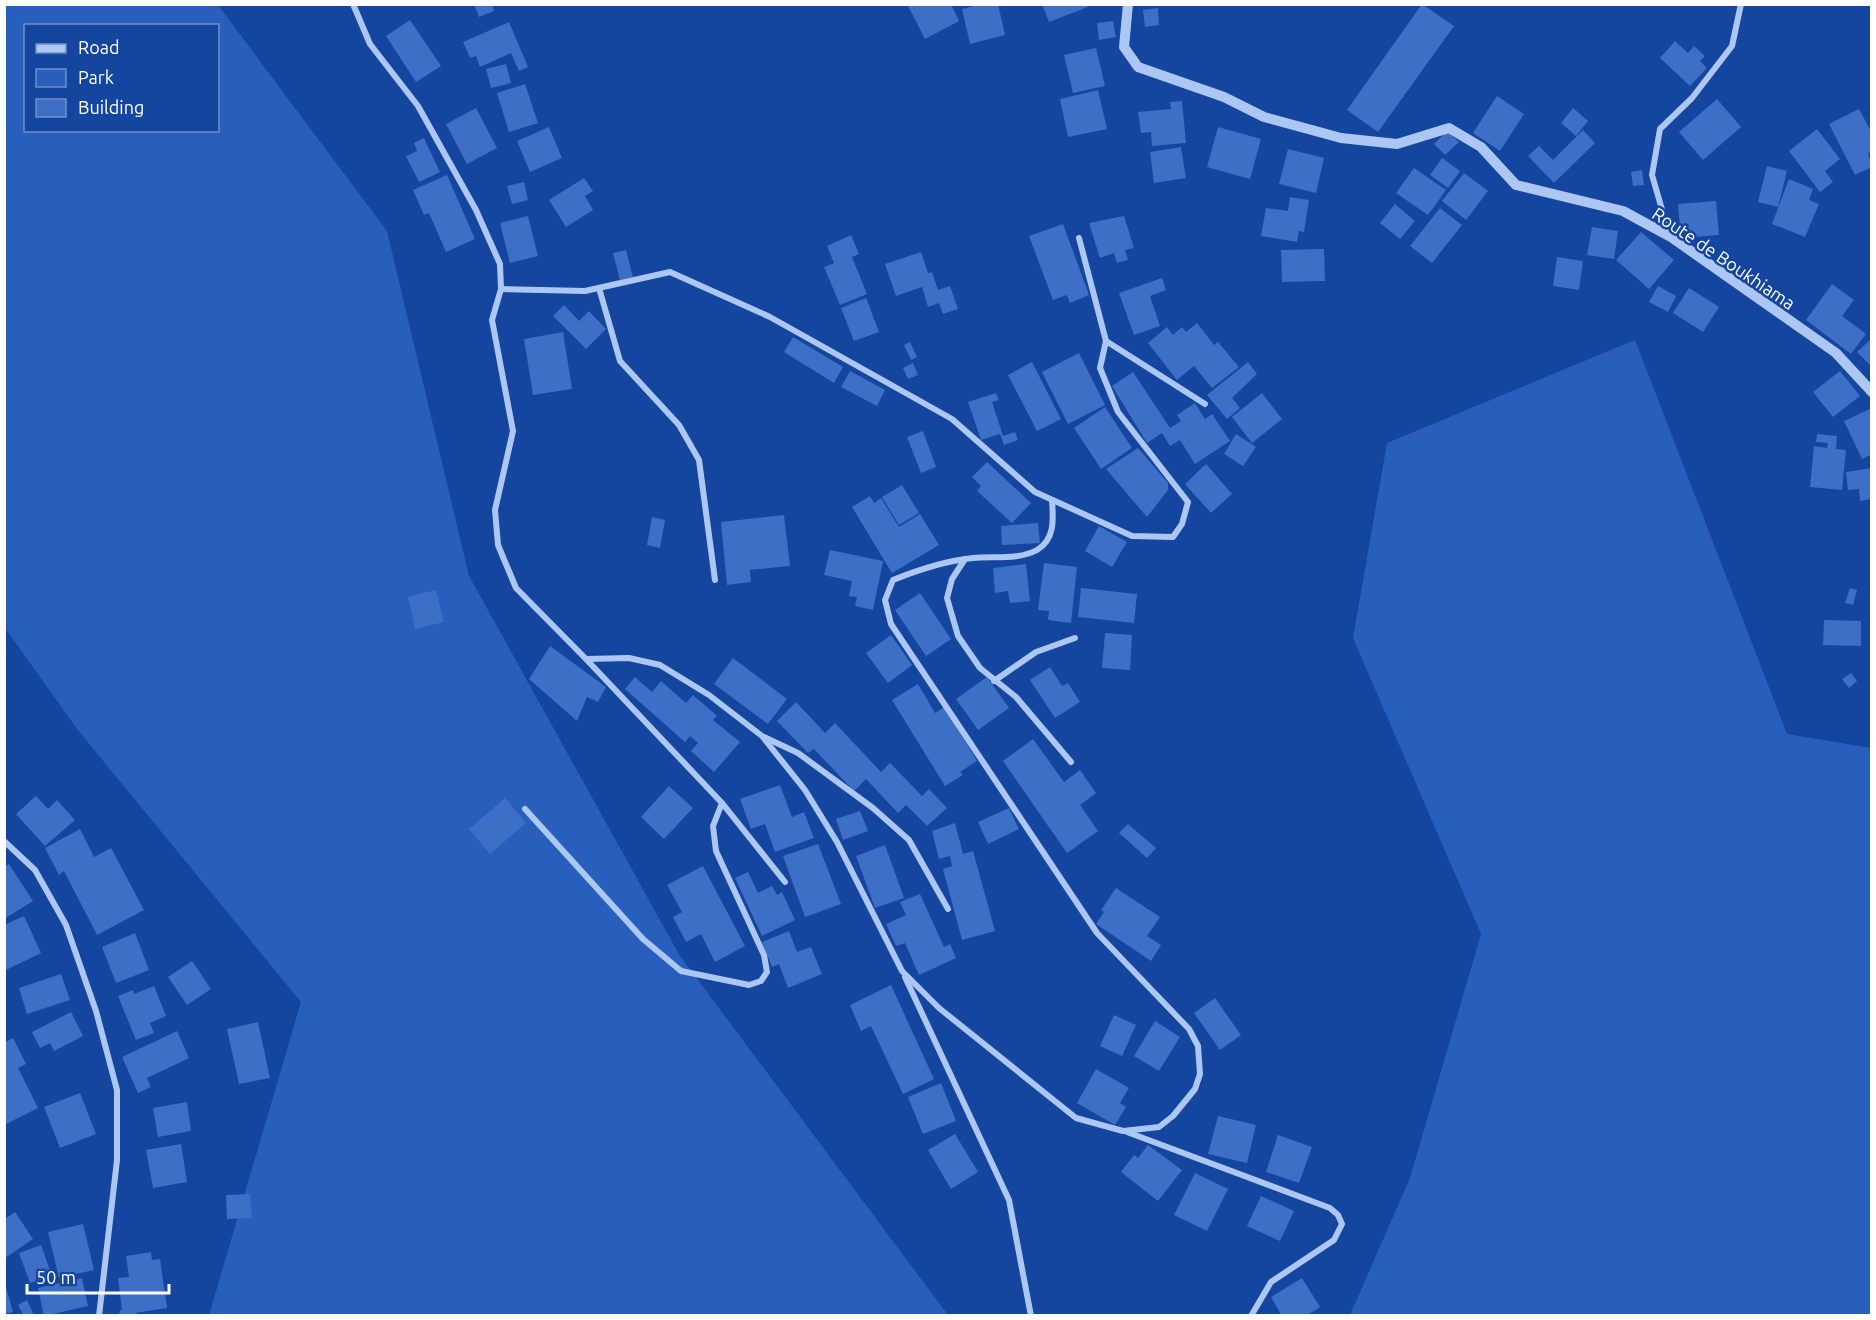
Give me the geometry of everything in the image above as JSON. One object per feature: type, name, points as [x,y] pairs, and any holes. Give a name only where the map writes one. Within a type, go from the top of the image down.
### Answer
[{"type":"street","points":[[354,4],[370,44],[418,106],[476,210],[500,264],[501,289],[492,320],[513,431],[495,510],[498,545],[516,588],[722,803],[785,882]]},
{"type":"street","name":"Route de Boukhiama","points":[[1128,4],[1124,47],[1138,67],[1224,97],[1264,117],[1341,138],[1397,144],[1449,128],[1481,147],[1516,185],[1623,211],[1671,237],[1836,353],[1872,392]]},
{"type":"street","points":[[1671,237],[1652,175],[1660,129],[1692,98],[1732,46],[1741,4]]},
{"type":"street","points":[[501,289],[585,291],[670,272],[770,317],[952,418],[1035,492],[1132,536],[1173,537],[1182,524],[1188,502],[1118,412],[1100,368],[1106,341],[1079,238]]},
{"type":"street","points":[[598,288],[620,361],[679,424],[699,460],[716,580]]},
{"type":"street","points":[[1106,341],[1205,404]]},
{"type":"street","points":[[1052,500],[1053,529],[1039,549],[1017,556],[928,565],[893,580],[885,600],[891,624],[1097,933],[1189,1029],[1198,1046],[1200,1074],[1186,1103],[1159,1127],[1123,1131]]},
{"type":"street","points":[[965,560],[952,579],[946,598],[958,636],[980,668],[1016,697],[1071,762]]},
{"type":"street","points":[[994,681],[1036,652],[1075,638]]},
{"type":"street","points":[[586,659],[629,658],[660,665],[710,695],[762,736],[806,790],[837,842],[902,971],[1009,1200],[1031,1316]]},
{"type":"street","points":[[762,736],[798,753],[873,808],[909,840],[948,909]]},
{"type":"street","points":[[525,808],[643,939],[681,970],[749,985],[761,981],[767,972],[764,955],[716,851],[713,826],[722,803]]},
{"type":"street","points":[[4,841],[35,870],[66,925],[96,1011],[117,1090],[117,1160],[99,1316]]},
{"type":"street","points":[[902,971],[939,1008],[1077,1118],[1123,1131],[1330,1208],[1338,1215],[1342,1224],[1334,1240],[1271,1282],[1251,1316]]},
{"type":"green space","points":[[4,5],[218,5],[387,231],[469,576],[680,956],[948,1315],[209,1315],[301,1002],[77,729],[5,628]]},
{"type":"green space","points":[[1635,340],[1787,734],[1871,748],[1871,1315],[1350,1315],[1410,1178],[1481,934],[1353,638],[1387,443]]},
{"type":"building","points":[[474,4],[492,4],[494,11],[479,17]]},
{"type":"building","points":[[907,4],[951,4],[959,21],[925,39]]},
{"type":"building","points":[[981,4],[998,4],[1005,35],[970,44],[962,9]]},
{"type":"building","points":[[1042,4],[1087,4],[1088,7],[1049,22]]},
{"type":"building","points":[[1422,4],[1454,26],[1378,132],[1347,110]]},
{"type":"building","points":[[1158,8],[1159,25],[1145,27],[1143,10]]},
{"type":"building","points":[[410,20],[441,66],[416,82],[386,36]]},
{"type":"building","points":[[1113,21],[1116,37],[1099,40],[1097,23]]},
{"type":"building","points":[[509,22],[528,67],[519,71],[511,53],[480,67],[476,56],[470,58],[463,42]]},
{"type":"building","points":[[1675,41],[1688,53],[1694,46],[1705,56],[1700,61],[1707,68],[1690,86],[1660,58]]},
{"type":"building","points":[[1096,48],[1105,86],[1073,93],[1064,55]]},
{"type":"building","points":[[506,64],[511,83],[491,88],[486,69]]},
{"type":"building","points":[[525,84],[538,123],[509,132],[497,93]]},
{"type":"building","points":[[1098,90],[1107,129],[1068,137],[1060,99]]},
{"type":"building","points":[[1497,96],[1524,114],[1500,151],[1473,133]]},
{"type":"building","points":[[1717,99],[1741,127],[1703,160],[1679,132]]},
{"type":"building","points":[[1182,101],[1186,143],[1152,146],[1151,132],[1141,133],[1138,112],[1171,109],[1170,102]]},
{"type":"building","points":[[476,108],[497,148],[467,164],[446,124]]},
{"type":"building","points":[[1573,108],[1588,121],[1576,136],[1561,123]]},
{"type":"building","points":[[1859,109],[1872,133],[1872,152],[1868,153],[1872,167],[1855,175],[1829,124]]},
{"type":"building","points":[[549,127],[562,158],[530,172],[517,141]]},
{"type":"building","points":[[1218,127],[1261,139],[1250,179],[1207,167]]},
{"type":"building","points":[[1817,129],[1840,159],[1825,171],[1833,182],[1820,192],[1789,151]]},
{"type":"building","points":[[1583,130],[1595,143],[1554,183],[1528,156],[1539,146],[1553,160]]},
{"type":"building","points":[[1447,131],[1459,142],[1445,155],[1434,144]]},
{"type":"building","points":[[424,138],[440,172],[419,182],[406,156],[417,151],[414,143]]},
{"type":"building","points":[[1181,147],[1186,178],[1154,183],[1150,152]]},
{"type":"building","points":[[1288,149],[1324,158],[1316,193],[1279,184]]},
{"type":"building","points":[[1442,158],[1460,171],[1448,188],[1430,175]]},
{"type":"building","points":[[1767,166],[1787,171],[1778,207],[1758,202]]},
{"type":"building","points":[[1414,168],[1446,190],[1428,215],[1396,193]]},
{"type":"building","points":[[1642,170],[1644,185],[1633,186],[1631,172]]},
{"type":"building","points":[[1464,173],[1488,191],[1466,220],[1442,201]]},
{"type":"building","points":[[447,175],[475,239],[446,252],[429,213],[424,215],[413,190]]},
{"type":"building","points":[[584,178],[593,191],[585,196],[593,210],[566,227],[549,200]]},
{"type":"building","points":[[1789,179],[1813,189],[1809,200],[1819,204],[1805,237],[1772,224]]},
{"type":"building","points":[[524,182],[528,200],[512,204],[507,186]]},
{"type":"building","points":[[1290,197],[1309,200],[1304,232],[1299,231],[1297,242],[1261,236],[1266,208],[1288,211]]},
{"type":"building","points":[[1716,201],[1719,235],[1681,238],[1678,204]]},
{"type":"building","points":[[1395,204],[1415,221],[1400,239],[1380,223]]},
{"type":"building","points":[[1440,208],[1462,225],[1432,263],[1410,246]]},
{"type":"building","points":[[528,216],[538,256],[510,263],[500,223]]},
{"type":"building","points":[[1124,216],[1134,248],[1125,250],[1128,260],[1117,263],[1114,253],[1100,258],[1089,223]]},
{"type":"building","points":[[1063,224],[1089,295],[1070,303],[1067,295],[1053,300],[1029,236]]},
{"type":"building","points":[[1592,227],[1618,231],[1614,259],[1587,255]]},
{"type":"building","points":[[1641,232],[1674,260],[1649,289],[1616,260]]},
{"type":"building","points":[[851,235],[859,254],[852,257],[867,294],[840,305],[824,267],[834,263],[827,246]]},
{"type":"building","points":[[1324,249],[1325,281],[1282,282],[1281,250]]},
{"type":"building","points":[[626,250],[633,277],[620,280],[613,253]]},
{"type":"building","points":[[921,252],[928,273],[932,272],[938,290],[950,286],[958,309],[943,314],[939,303],[928,307],[922,287],[896,296],[885,264]]},
{"type":"building","points":[[1557,257],[1583,261],[1579,290],[1553,286]]},
{"type":"building","points":[[1162,278],[1166,290],[1150,296],[1160,326],[1134,335],[1119,293]]},
{"type":"building","points":[[1832,284],[1854,300],[1842,316],[1866,334],[1851,354],[1806,320]]},
{"type":"building","points":[[1658,286],[1676,296],[1668,312],[1649,302]]},
{"type":"building","points":[[1689,288],[1719,307],[1703,332],[1673,313]]},
{"type":"building","points":[[866,298],[879,332],[854,341],[841,308]]},
{"type":"building","points":[[564,305],[579,321],[589,311],[606,329],[586,349],[553,316]]},
{"type":"building","points":[[1197,323],[1214,345],[1218,342],[1239,367],[1212,388],[1194,366],[1177,380],[1148,343],[1167,327],[1173,335],[1182,327],[1186,332]]},
{"type":"building","points":[[563,332],[572,389],[533,395],[524,339]]},
{"type":"building","points":[[793,337],[843,367],[834,383],[784,352]]},
{"type":"building","points":[[1872,338],[1872,367],[1857,352]]},
{"type":"building","points":[[910,342],[917,357],[911,360],[904,345]]},
{"type":"building","points":[[1079,353],[1105,405],[1068,424],[1042,372]]},
{"type":"building","points":[[1032,362],[1061,419],[1037,431],[1008,375]]},
{"type":"building","points":[[1248,362],[1257,374],[1232,398],[1240,408],[1227,419],[1207,395]]},
{"type":"building","points":[[913,363],[918,375],[908,379],[903,368]]},
{"type":"building","points":[[850,371],[885,390],[877,406],[841,387]]},
{"type":"building","points":[[1840,371],[1860,396],[1833,417],[1813,392]]},
{"type":"building","points":[[1133,372],[1170,428],[1181,421],[1177,415],[1195,403],[1205,419],[1212,414],[1230,441],[1195,464],[1180,440],[1170,446],[1162,433],[1147,443],[1112,386]]},
{"type":"building","points":[[996,393],[999,400],[992,402],[1003,436],[1015,432],[1018,440],[1004,445],[1000,434],[981,440],[968,402]]},
{"type":"building","points":[[1262,393],[1282,419],[1252,443],[1232,417]]},
{"type":"building","points":[[1105,407],[1132,448],[1101,469],[1074,428]]},
{"type":"building","points":[[1872,408],[1872,454],[1862,459],[1844,421]]},
{"type":"building","points":[[923,431],[936,467],[921,473],[907,437]]},
{"type":"building","points":[[1236,434],[1256,447],[1243,466],[1224,454]]},
{"type":"building","points":[[1817,434],[1837,436],[1836,449],[1846,450],[1842,490],[1810,487],[1814,446],[1827,448],[1828,443],[1816,442]]},
{"type":"building","points":[[1138,448],[1168,483],[1168,490],[1147,517],[1106,469]]},
{"type":"building","points":[[987,462],[1031,503],[1012,523],[977,491],[981,486],[972,477]]},
{"type":"building","points":[[1206,464],[1232,494],[1211,513],[1185,484]]},
{"type":"building","points":[[1872,468],[1872,499],[1860,501],[1859,489],[1848,490],[1846,472]]},
{"type":"building","points":[[902,485],[919,513],[899,525],[882,497]]},
{"type":"building","points":[[870,496],[874,503],[881,498],[899,527],[920,514],[939,545],[892,573],[852,507]]},
{"type":"building","points":[[784,515],[790,566],[750,570],[751,582],[727,585],[721,522]]},
{"type":"building","points":[[652,517],[665,520],[660,548],[647,545]]},
{"type":"building","points":[[1038,523],[1040,543],[1002,545],[1001,526]]},
{"type":"building","points":[[1099,526],[1127,542],[1112,567],[1085,551]]},
{"type":"building","points":[[830,550],[883,561],[873,610],[855,606],[857,597],[849,596],[852,581],[824,575]]},
{"type":"building","points":[[1044,563],[1077,567],[1071,623],[1048,620],[1049,611],[1038,610]]},
{"type":"building","points":[[1026,564],[1030,601],[1010,603],[1008,591],[995,593],[993,568]]},
{"type":"building","points":[[1081,588],[1137,594],[1134,623],[1078,617]]},
{"type":"building","points":[[1850,588],[1857,590],[1853,605],[1845,603]]},
{"type":"building","points":[[436,590],[444,622],[415,629],[408,597]]},
{"type":"building","points":[[920,593],[951,639],[926,656],[895,610]]},
{"type":"building","points":[[1824,620],[1861,621],[1861,646],[1823,645]]},
{"type":"building","points":[[1105,633],[1132,635],[1130,670],[1102,668]]},
{"type":"building","points":[[891,635],[912,665],[888,683],[866,653]]},
{"type":"building","points":[[550,646],[606,687],[598,702],[587,697],[577,721],[529,679]]},
{"type":"building","points":[[733,658],[787,699],[768,724],[714,684]]},
{"type":"building","points":[[1050,667],[1062,686],[1068,683],[1080,702],[1055,718],[1030,680]]},
{"type":"building","points":[[1851,673],[1857,681],[1849,688],[1842,679]]},
{"type":"building","points":[[635,677],[652,692],[661,681],[686,703],[693,695],[717,716],[713,720],[740,742],[714,772],[691,751],[698,743],[690,736],[685,742],[625,689]]},
{"type":"building","points":[[987,677],[1009,708],[978,730],[956,699]]},
{"type":"building","points":[[918,684],[935,713],[944,707],[977,761],[960,772],[963,775],[945,786],[892,700]]},
{"type":"building","points":[[796,702],[825,733],[835,723],[881,772],[890,763],[922,796],[929,789],[947,808],[927,826],[906,805],[898,813],[866,779],[854,791],[814,749],[808,753],[777,721]]},
{"type":"building","points":[[1033,739],[1064,782],[1080,770],[1096,793],[1080,805],[1098,831],[1067,853],[1003,761]]},
{"type":"building","points":[[780,785],[792,817],[804,812],[814,838],[775,852],[765,824],[751,829],[740,799]]},
{"type":"building","points":[[669,786],[693,808],[664,839],[641,817]]},
{"type":"building","points":[[36,796],[48,809],[57,800],[75,820],[45,846],[16,814]]},
{"type":"building","points":[[505,798],[526,823],[490,854],[469,829]]},
{"type":"building","points":[[1009,808],[1019,829],[988,844],[978,822]]},
{"type":"building","points":[[860,811],[868,831],[843,840],[836,819]]},
{"type":"building","points":[[955,823],[963,854],[973,851],[995,931],[962,940],[943,869],[952,866],[950,856],[939,859],[932,831]]},
{"type":"building","points":[[1128,824],[1156,848],[1147,858],[1119,833]]},
{"type":"building","points":[[80,829],[94,857],[111,848],[144,910],[97,935],[64,871],[59,875],[45,848]]},
{"type":"building","points":[[818,844],[841,904],[805,917],[783,856]]},
{"type":"building","points":[[885,845],[904,898],[875,908],[856,856]]},
{"type":"building","points":[[9,864],[33,901],[4,919],[4,867]]},
{"type":"building","points":[[703,866],[745,946],[715,962],[701,934],[686,942],[673,917],[682,912],[667,885]]},
{"type":"building","points":[[748,872],[758,893],[772,886],[777,895],[782,892],[795,920],[762,936],[735,878]]},
{"type":"building","points":[[1116,888],[1160,917],[1147,936],[1161,945],[1151,961],[1096,924],[1104,912],[1101,910]]},
{"type":"building","points":[[920,894],[944,947],[950,944],[956,958],[919,975],[905,943],[896,946],[886,924],[906,915],[900,902]]},
{"type":"building","points":[[24,916],[41,953],[4,971],[4,925]]},
{"type":"building","points":[[789,931],[797,952],[811,947],[822,974],[788,988],[779,964],[772,967],[762,942]]},
{"type":"building","points":[[135,933],[149,970],[116,983],[102,947]]},
{"type":"building","points":[[192,961],[211,989],[187,1005],[168,977]]},
{"type":"building","points":[[61,974],[70,1000],[27,1014],[19,988]]},
{"type":"building","points":[[891,985],[934,1079],[903,1094],[871,1026],[861,1031],[850,1005]]},
{"type":"building","points":[[154,986],[166,1016],[150,1023],[154,1033],[136,1040],[118,996],[133,990],[134,994]]},
{"type":"building","points":[[1215,998],[1241,1035],[1220,1050],[1194,1013]]},
{"type":"building","points":[[71,1012],[83,1036],[54,1051],[50,1043],[40,1048],[32,1032]]},
{"type":"building","points":[[1114,1015],[1136,1025],[1122,1056],[1100,1046]]},
{"type":"building","points":[[1155,1021],[1180,1037],[1159,1071],[1134,1056]]},
{"type":"building","points":[[258,1022],[270,1078],[239,1084],[227,1029]]},
{"type":"building","points":[[177,1031],[189,1058],[147,1078],[151,1087],[138,1093],[122,1057]]},
{"type":"building","points":[[13,1038],[26,1064],[18,1068],[38,1108],[4,1125],[4,1043]]},
{"type":"building","points":[[1096,1069],[1129,1088],[1120,1103],[1126,1107],[1115,1125],[1077,1103]]},
{"type":"building","points":[[941,1083],[956,1121],[923,1134],[908,1097]]},
{"type":"building","points":[[80,1093],[96,1134],[60,1148],[44,1107]]},
{"type":"building","points":[[187,1102],[191,1131],[158,1137],[153,1108]]},
{"type":"building","points":[[1218,1116],[1256,1125],[1247,1163],[1208,1154]]},
{"type":"building","points":[[955,1134],[978,1172],[951,1189],[928,1150]]},
{"type":"building","points":[[1278,1135],[1312,1147],[1299,1183],[1266,1172]]},
{"type":"building","points":[[181,1144],[187,1182],[153,1188],[146,1150]]},
{"type":"building","points":[[1148,1145],[1182,1170],[1158,1201],[1121,1172],[1134,1155],[1138,1158]]},
{"type":"building","points":[[1195,1173],[1228,1189],[1207,1231],[1174,1215]]},
{"type":"building","points":[[250,1194],[252,1218],[227,1219],[226,1195]]},
{"type":"building","points":[[1261,1196],[1294,1211],[1280,1241],[1247,1226]]},
{"type":"building","points":[[15,1212],[33,1239],[5,1258],[5,1219]]},
{"type":"building","points":[[83,1224],[94,1270],[59,1278],[48,1232]]},
{"type":"building","points":[[41,1245],[52,1276],[30,1283],[19,1253]]},
{"type":"building","points":[[151,1252],[152,1260],[160,1259],[167,1308],[135,1313],[144,1316],[119,1316],[122,1310],[118,1278],[129,1277],[126,1256]]},
{"type":"building","points":[[82,1278],[88,1306],[44,1316],[38,1288]]},
{"type":"building","points":[[1302,1278],[1320,1307],[1306,1316],[1282,1316],[1271,1297]]},
{"type":"building","points":[[4,1280],[13,1312],[4,1314]]},
{"type":"building","points":[[27,1300],[33,1313],[24,1316],[18,1305]]}]
